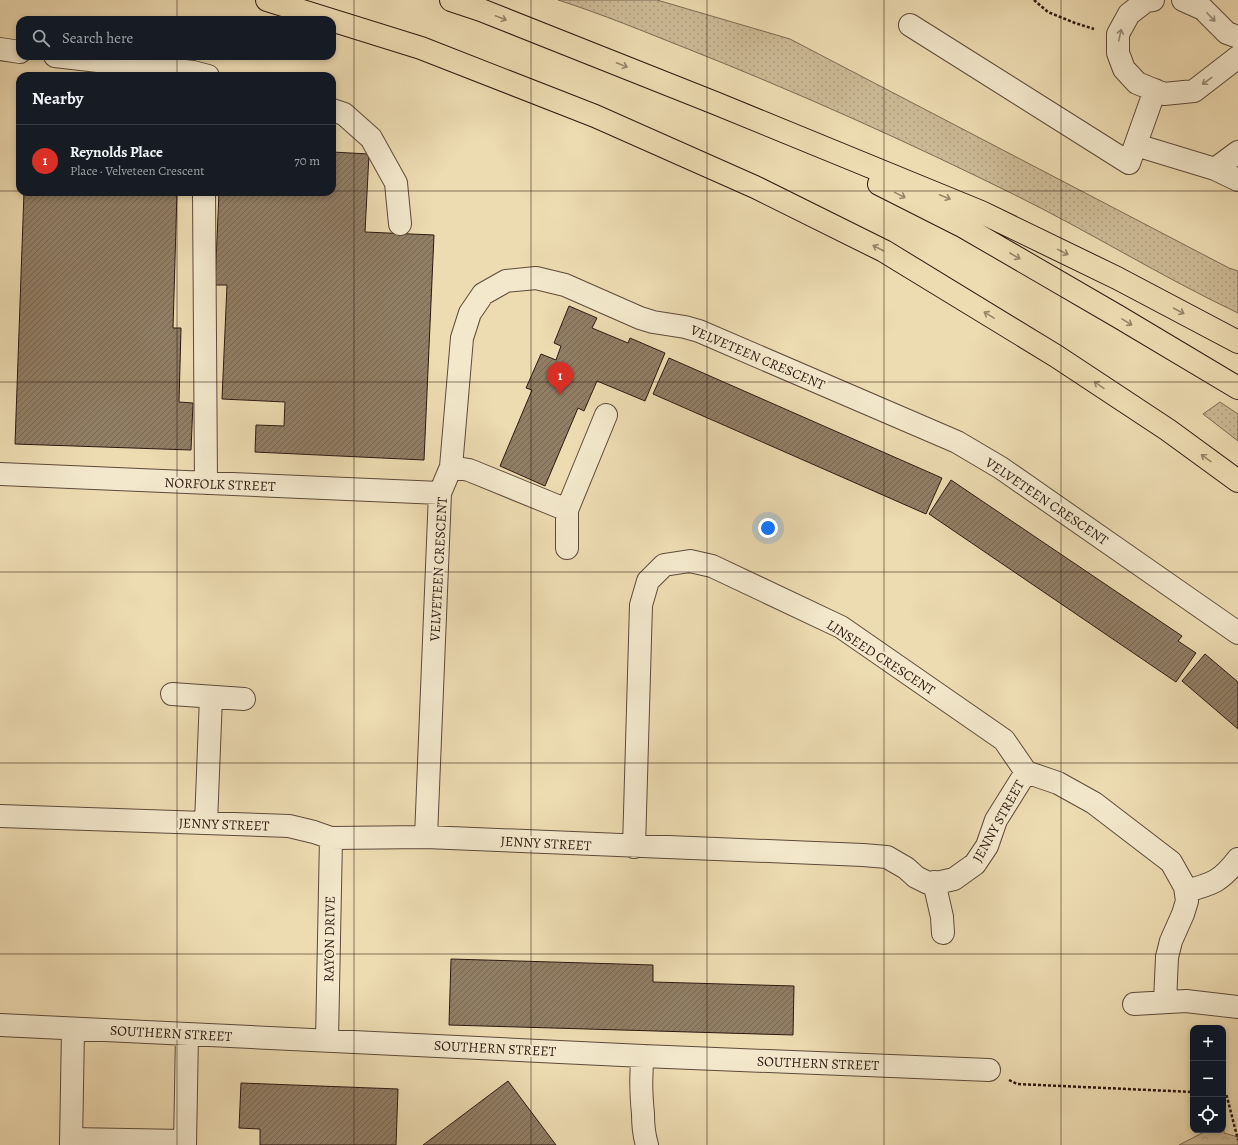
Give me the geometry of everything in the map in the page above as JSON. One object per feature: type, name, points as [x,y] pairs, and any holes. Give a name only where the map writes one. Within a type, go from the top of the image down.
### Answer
[{"type":"highway","points":[[267,0],[318,16]]},
{"type":"highway","points":[[451,0],[488,13],[715,103],[981,212],[1117,278],[1238,342]]},
{"type":"highway","points":[[336,22],[421,48],[595,116],[755,187],[884,252],[1056,356],[1161,426],[1238,481]]},
{"type":"highway","points":[[715,103],[964,227],[1238,388]]},
{"type":"street","points":[[1153,0],[1146,1],[1129,14],[1118,34],[1118,53],[1124,70],[1137,83],[1164,94],[1194,91],[1238,58]]},
{"type":"street","points":[[1183,0],[1203,9],[1227,33],[1238,37]]},
{"type":"street","points":[[910,25],[1129,163],[1155,90]]},
{"type":"street","points":[[0,49],[16,51]]},
{"type":"street","points":[[90,60],[193,72]]},
{"type":"street","points":[[336,111],[344,114],[371,138],[396,183],[400,224]]},
{"type":"street","points":[[1136,145],[1215,169],[1238,180]]},
{"type":"street","points":[[1215,169],[1238,152]]},
{"type":"street","points":[[204,196],[206,483]]},
{"type":"street","name":"VELVETEEN CRESCENT","points":[[426,837],[440,493],[451,467],[462,338],[470,313],[483,294],[506,281],[536,278],[565,285],[640,318],[699,331],[957,442],[1001,468],[1238,634]]},
{"type":"street","points":[[567,548],[567,510],[606,415]]},
{"type":"street","points":[[451,467],[469,470],[567,510]]},
{"type":"street","name":"NORFOLK STREET","points":[[0,474],[440,493]]},
{"type":"street","name":"LINSEED CRESCENT","points":[[634,847],[641,605],[648,581],[664,565],[690,561],[712,566],[841,627],[1004,740],[1026,772]]},
{"type":"street","points":[[172,694],[244,699]]},
{"type":"street","points":[[206,823],[211,697]]},
{"type":"street","points":[[1026,772],[1058,783],[1094,803],[1171,862],[1186,891],[1187,901],[1171,941],[1167,957],[1165,1002]]},
{"type":"street","name":"JENNY STREET","points":[[0,816],[289,826],[331,838],[426,837],[634,847],[863,855],[887,857],[906,868],[916,877],[928,883],[954,879],[975,864],[987,846],[996,820],[1026,772]]},
{"type":"street","name":"RAYON DRIVE","points":[[327,1040],[331,838]]},
{"type":"street","points":[[1186,891],[1218,881],[1228,872],[1238,859]]},
{"type":"street","points":[[934,882],[942,917],[943,933]]},
{"type":"street","points":[[1134,1004],[1186,1001],[1238,1007]]},
{"type":"street","name":"SOUTHERN STREET","points":[[0,1025],[643,1056],[989,1070]]},
{"type":"street","points":[[73,1029],[71,1142],[185,1143],[187,1034]]},
{"type":"street","points":[[643,1056],[640,1084],[644,1134],[647,1145]]},
{"type":"path","points":[[1034,0],[1048,12],[1075,23],[1097,30],[1118,34]]},
{"type":"path","points":[[989,1070],[1018,1084],[1190,1092]]},
{"type":"path","points":[[1226,1093],[1238,1140]]},
{"type":"green space","points":[[558,0],[657,0],[790,39],[1229,268],[1238,271],[1238,313],[1182,285],[1043,209],[894,137],[730,66],[623,23]]},
{"type":"green space","points":[[1220,402],[1238,414],[1238,441],[1203,414]]},
{"type":"green space","points":[[1202,1133],[1224,1133],[1238,1137],[1238,1145],[1179,1145]]},
{"type":"building","points":[[336,152],[369,154],[365,232],[434,235],[424,460],[255,452],[256,425],[284,426],[285,402],[222,399],[227,285],[215,285],[219,196],[336,196]]},
{"type":"building","points":[[24,196],[177,196],[173,328],[181,328],[179,402],[193,403],[191,450],[15,444]]},
{"type":"building","points":[[569,306],[597,318],[592,328],[628,343],[630,338],[665,353],[645,401],[597,381],[584,411],[578,408],[545,486],[500,466],[532,390],[526,388],[541,354],[556,360],[561,346],[554,343]]},
{"type":"building","points":[[669,358],[942,478],[926,514],[653,394]]},
{"type":"building","points":[[951,480],[1182,636],[1178,641],[1196,653],[1176,682],[929,514]]},
{"type":"building","points":[[1205,654],[1238,682],[1238,729],[1182,681]]},
{"type":"building","points":[[451,959],[653,965],[653,982],[794,986],[793,1035],[449,1025]]},
{"type":"building","points":[[508,1081],[556,1145],[423,1145]]},
{"type":"building","points":[[241,1083],[398,1089],[396,1145],[260,1145],[260,1129],[239,1128]]},
{"type":"place","name":"Reynolds Place","points":[[560,395]]}]
